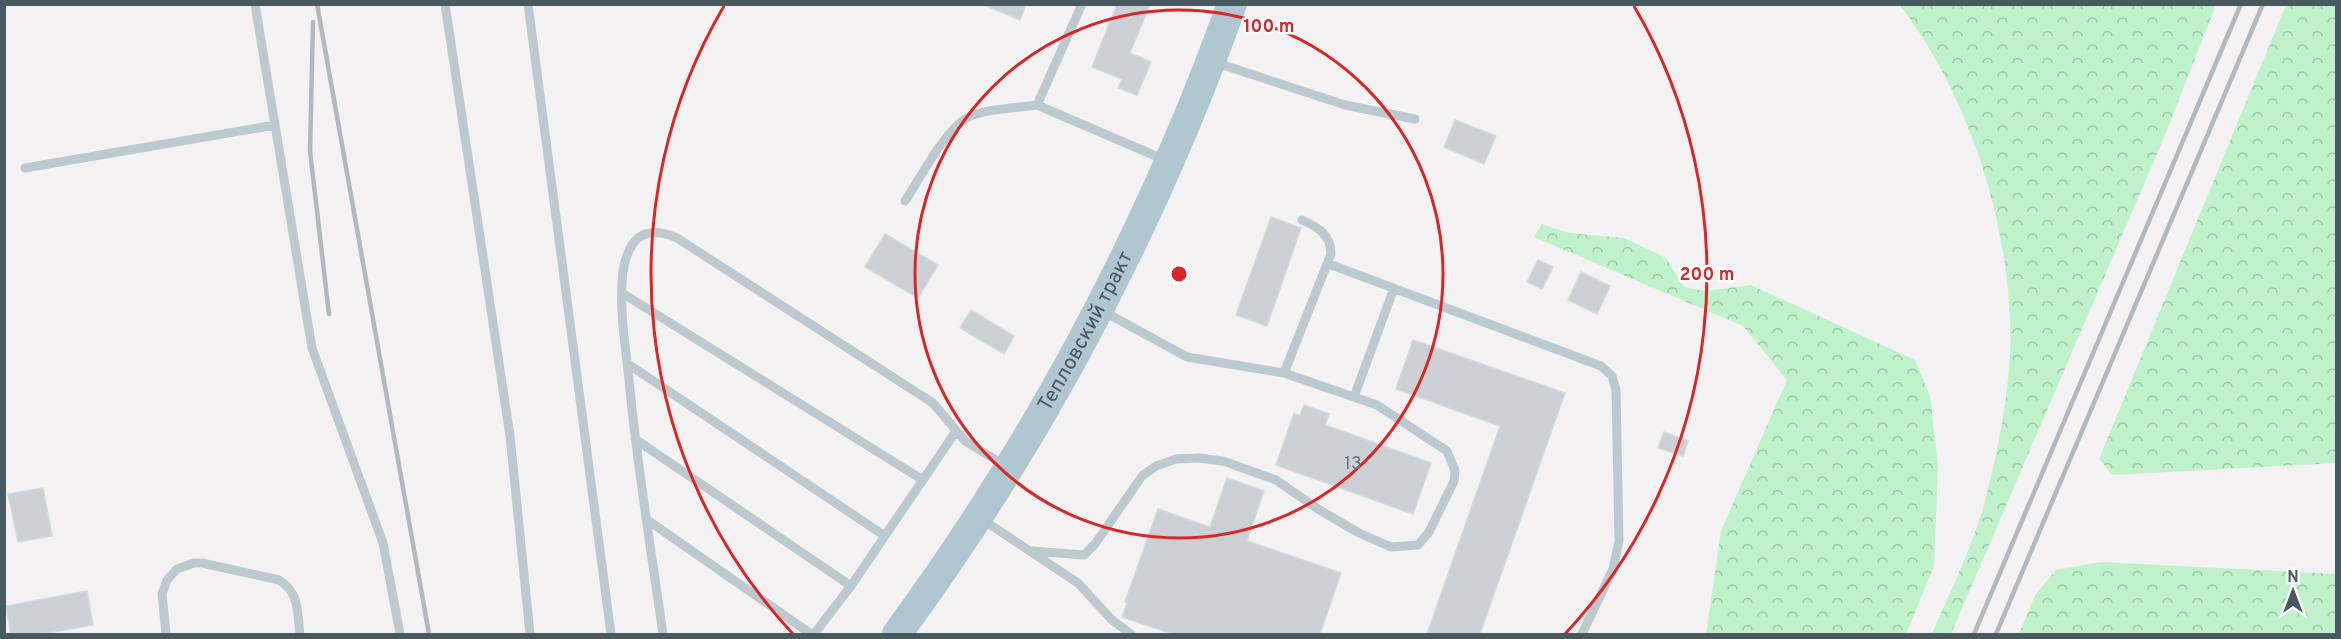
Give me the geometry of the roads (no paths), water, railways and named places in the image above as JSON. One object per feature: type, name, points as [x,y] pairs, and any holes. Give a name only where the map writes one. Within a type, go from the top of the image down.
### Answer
[{"type":"main road","name":"Тепловский тракт","points":[[897,634],[978,517],[1099,309],[1171,162],[1212,61],[1232,4]]},
{"type":"lane","points":[[255,4],[312,348],[320,376],[383,543],[400,634]]},
{"type":"lane","points":[[445,4],[508,424],[530,634]]},
{"type":"lane","points":[[528,4],[611,634]]},
{"type":"lane","points":[[1037,105],[1083,4]]},
{"type":"lane","points":[[1212,61],[1345,105],[1415,119]]},
{"type":"lane","points":[[905,201],[951,131],[961,120],[997,110],[1037,105],[1171,162]]},
{"type":"lane","points":[[25,168],[275,125]]},
{"type":"lane","points":[[1284,374],[1329,264],[1331,249],[1326,235],[1314,225],[1302,220]]},
{"type":"lane","points":[[663,634],[635,439],[622,293],[623,269],[631,245],[646,234],[657,232],[668,234],[933,404],[970,445],[1009,467]]},
{"type":"lane","points":[[1329,264],[1601,366],[1612,376],[1616,390],[1619,541],[1613,569],[1582,634]]},
{"type":"lane","points":[[1354,397],[1394,288]]},
{"type":"lane","points":[[622,293],[922,480]]},
{"type":"lane","points":[[1032,551],[1084,555],[1095,544],[1142,476],[1156,466],[1176,459],[1199,458],[1223,461],[1276,480],[1318,509],[1359,533],[1391,547],[1418,545],[1429,532],[1450,493],[1455,471],[1448,450],[1388,411],[1284,374],[1187,357],[1099,309]]},
{"type":"lane","points":[[628,364],[885,536]]},
{"type":"lane","points":[[646,519],[813,634],[851,586],[956,430]]},
{"type":"lane","points":[[635,439],[851,586]]},
{"type":"lane","points":[[978,517],[1078,583],[1112,620],[1131,634]]},
{"type":"lane","points":[[166,634],[162,601],[164,587],[177,569],[194,563],[279,580],[287,585],[295,598],[300,634]]},
{"type":"railway","points":[[317,4],[429,634]]},
{"type":"railway","points":[[1974,634],[2241,4]]},
{"type":"railway","points":[[1996,634],[2263,4]]},
{"type":"railway","points":[[313,22],[310,151],[329,314]]}]
